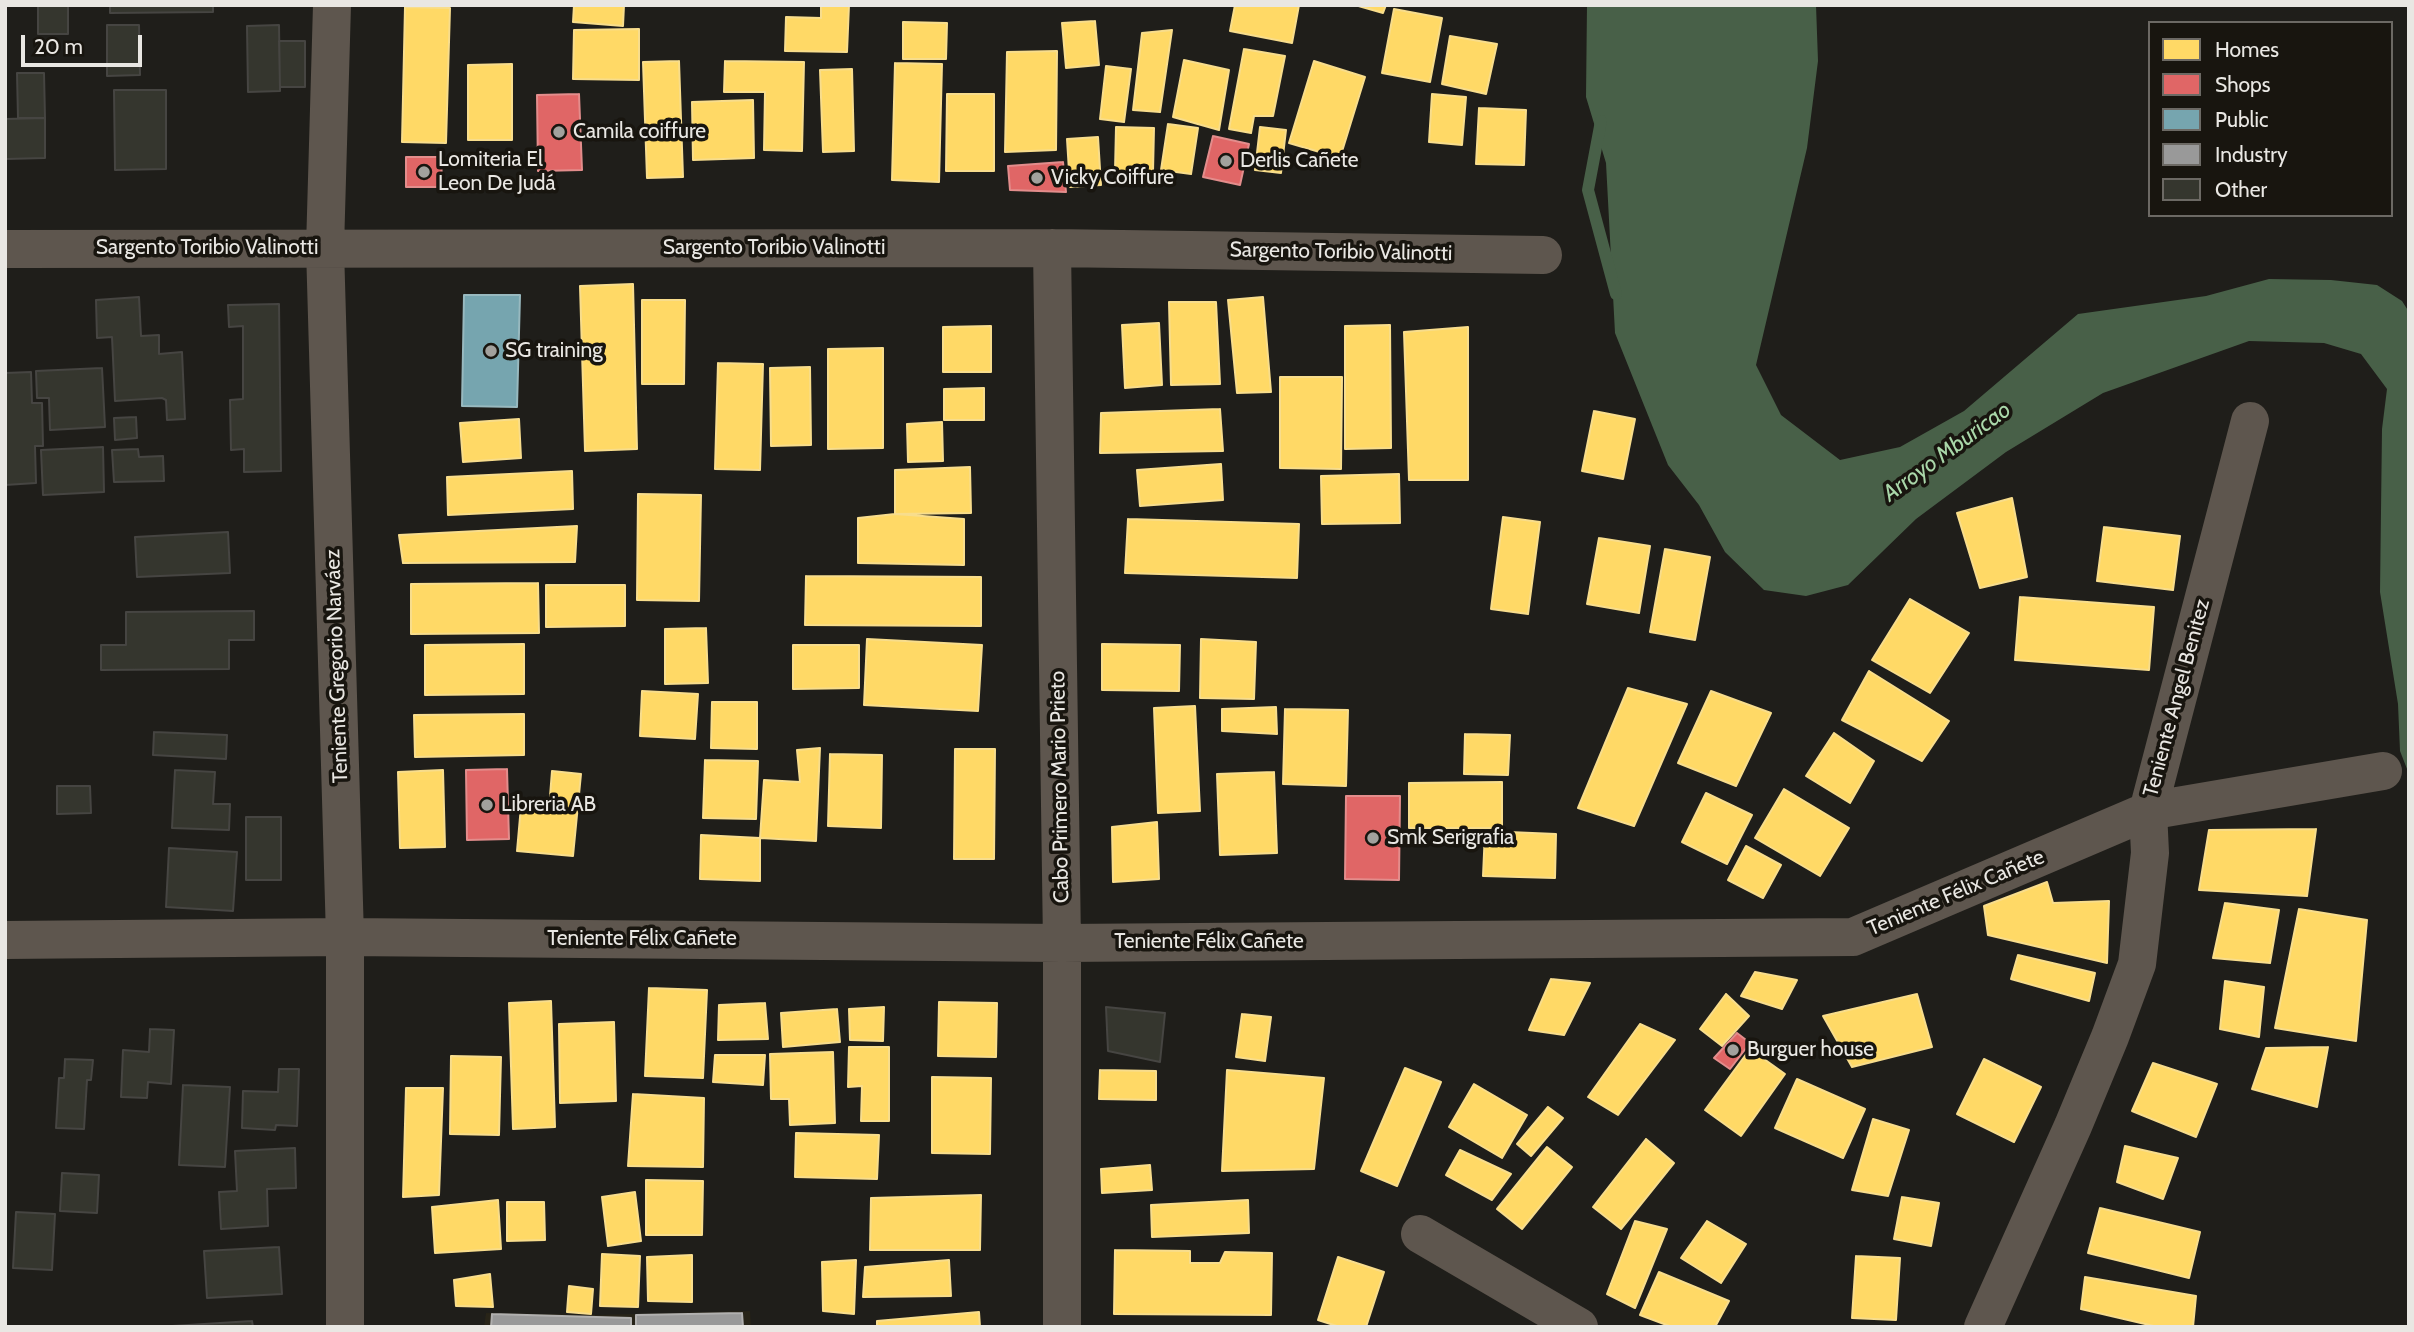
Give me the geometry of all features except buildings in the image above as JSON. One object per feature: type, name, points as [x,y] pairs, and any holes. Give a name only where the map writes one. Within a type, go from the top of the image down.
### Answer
[{"type":"street","name":"Teniente Gregorio Narváez","points":[[332,5],[325,248],[345,937],[345,1327]]},
{"type":"street","name":"Sargento Toribio Valinotti","points":[[5,249],[1052,248],[1543,255]]},
{"type":"street","name":"Cabo Primero Mario Prieto","points":[[1052,248],[1062,943],[1062,1327]]},
{"type":"street","name":"Teniente Angel Benitez","points":[[1983,1327],[2073,1126],[2137,964],[2150,853],[2148,811],[2250,421]]},
{"type":"street","name":"Teniente Félix Cañete","points":[[5,940],[345,937],[1062,943],[1853,937],[2148,811],[2383,771]]},
{"type":"street","points":[[1420,1234],[1579,1327]]},
{"type":"shaded area","points":[[750,1311],[751,1327],[484,1327],[486,1313],[595,1315]]},
{"type":"water","points":[[1587,5],[1816,5],[1818,61],[1807,148],[1756,365],[1781,415],[1840,460],[1900,447],[1964,411],[2078,314],[2206,296],[2269,279],[2331,280],[2377,285],[2402,301],[2409,312],[2409,774],[2400,751],[2398,704],[2380,592],[2382,429],[2387,389],[2361,354],[2324,343],[2249,341],[2103,393],[2006,452],[1916,519],[1848,585],[1806,596],[1764,590],[1725,552],[1699,505],[1668,465],[1615,333],[1606,163],[1586,97]]},
{"type":"waterway","name":"Arroyo Mburicao","points":[[1601,121],[1588,190],[1616,294]]},
{"type":"place","name":"Camila coiffure","points":[[559,132]]},
{"type":"place","name":"Derlis Cañete","points":[[1226,161]]},
{"type":"place","name":"Lomiteria El Leon De Judá","points":[[424,172]]},
{"type":"place","name":"Vicky Coiffure","points":[[1037,178]]},
{"type":"place","name":"SG training","points":[[491,351]]},
{"type":"place","name":"Libreria AB","points":[[487,805]]},
{"type":"place","name":"Smk Serigrafia","points":[[1373,838]]},
{"type":"place","name":"Burguer house","points":[[1733,1050]]}]
